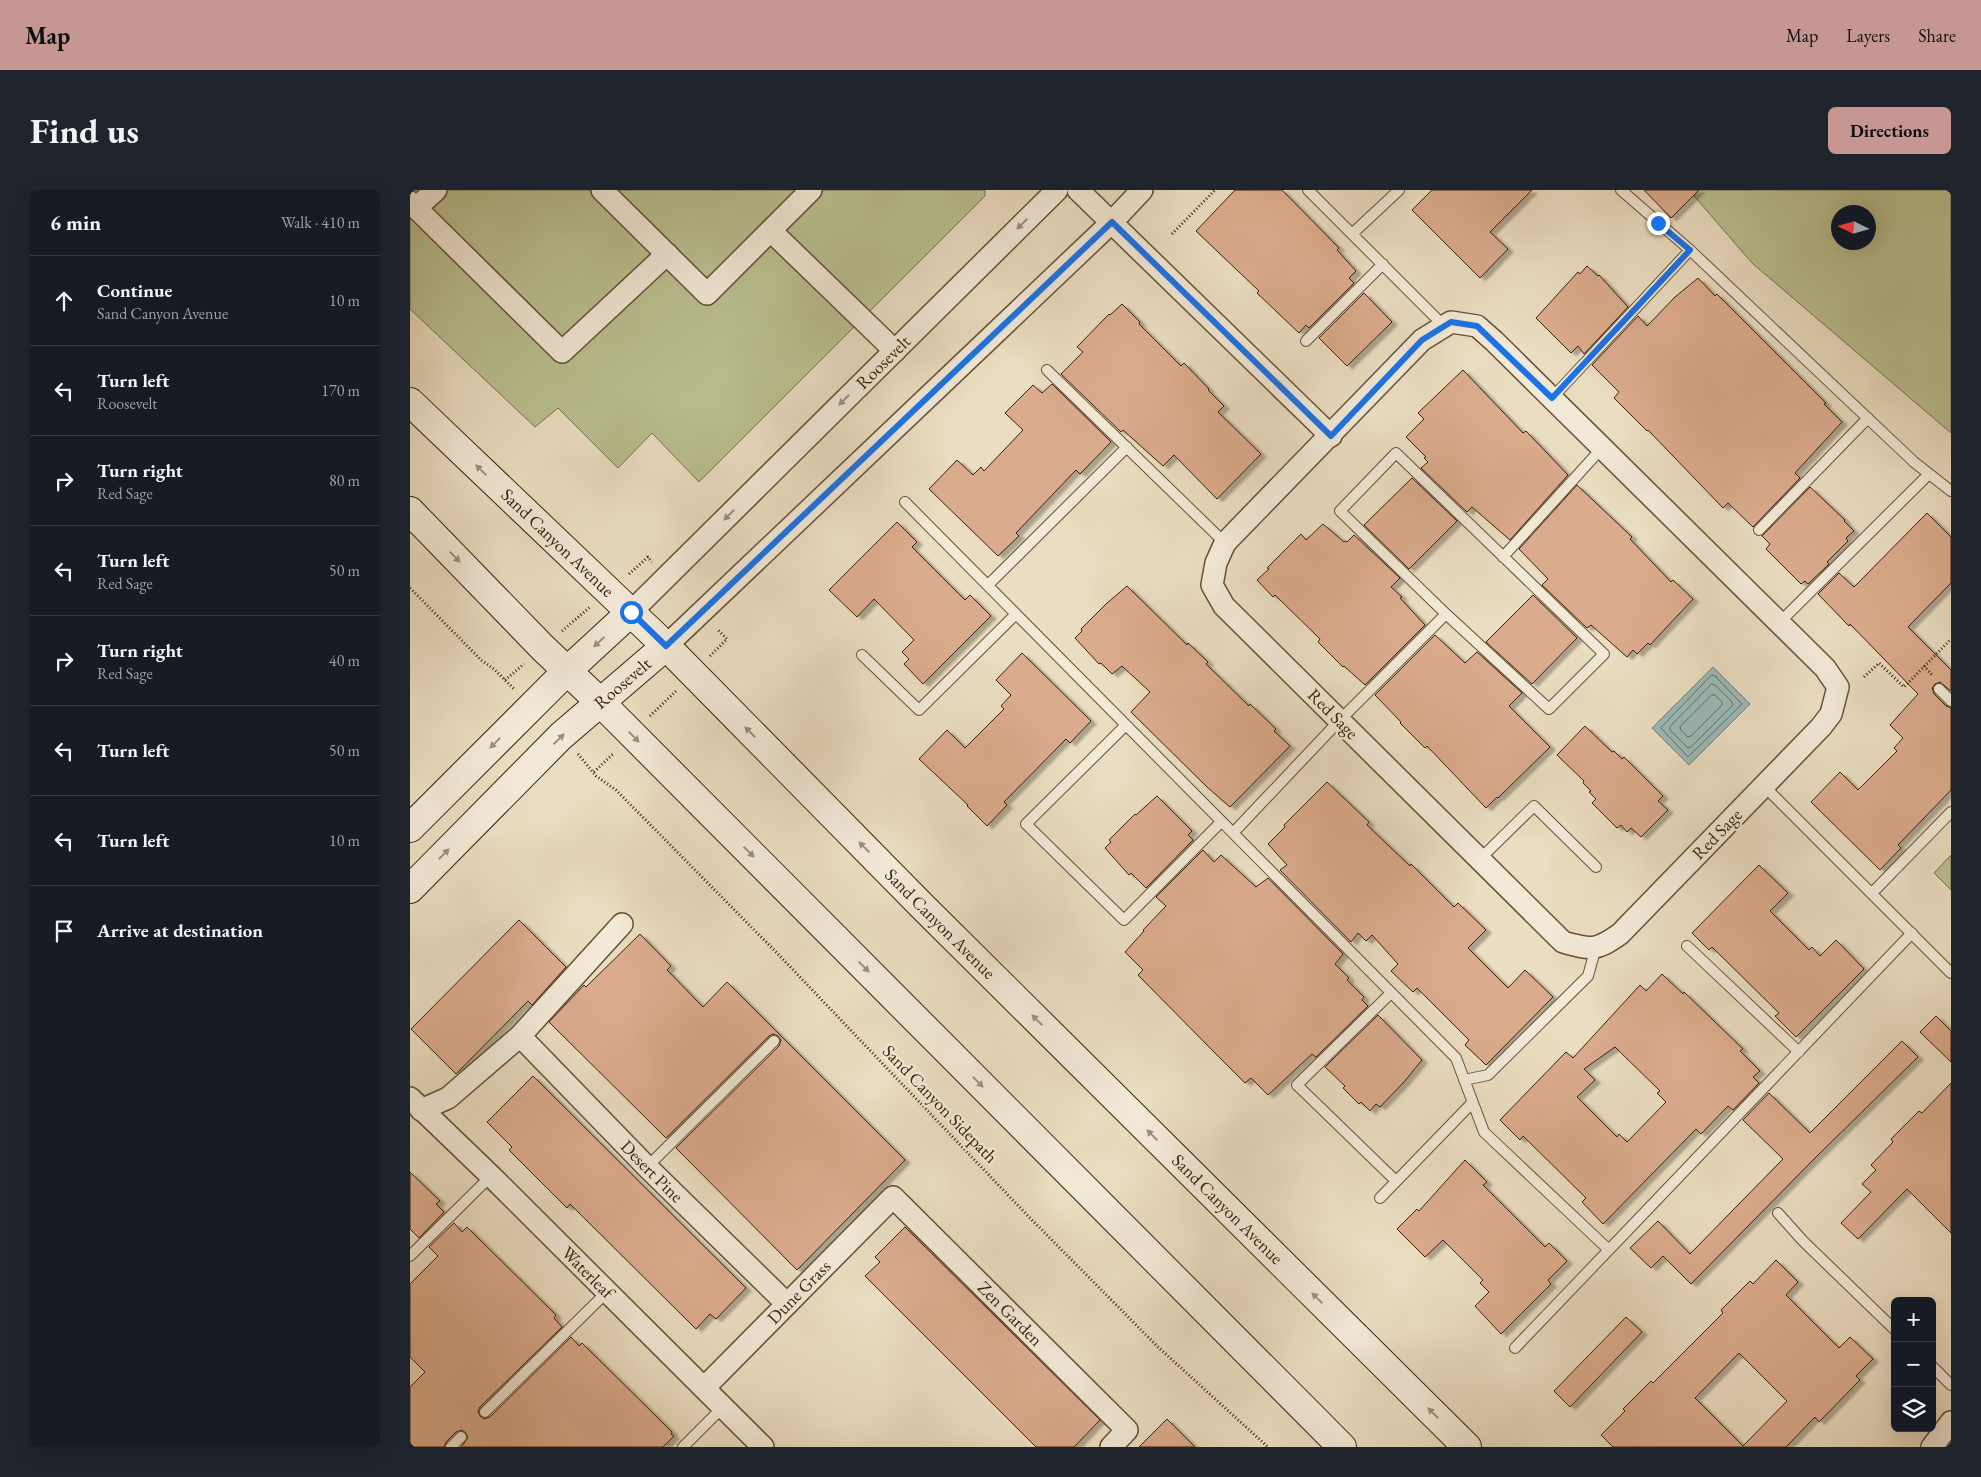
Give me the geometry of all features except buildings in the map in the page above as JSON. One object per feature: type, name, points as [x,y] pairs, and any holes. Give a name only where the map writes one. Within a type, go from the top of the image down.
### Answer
[{"type":"main road","name":"Sand Canyon Avenue","points":[[410,402],[666,646],[930,914],[1467,1447]]},
{"type":"main road","points":[[410,511],[567,671],[1342,1447]]},
{"type":"main road","name":"Roosevelt","points":[[410,828],[567,671],[631,612]]},
{"type":"main road","name":"Roosevelt","points":[[410,889],[561,736],[666,646]]},
{"type":"street","points":[[436,190],[413,205],[562,352],[667,254]]},
{"type":"street","points":[[602,190],[707,294],[812,190]]},
{"type":"street","name":"Roosevelt","points":[[631,612],[1056,190]]},
{"type":"street","points":[[1078,190],[1331,436]]},
{"type":"street","name":"Roosevelt","points":[[666,646],[1112,222],[1142,190]]},
{"type":"street","points":[[770,231],[895,351]]},
{"type":"street","name":"Red Sage","points":[[1451,322],[1477,326],[1825,668],[1838,688],[1831,714],[1620,934],[1602,946],[1582,947],[1563,942],[1224,606],[1212,585],[1216,564],[1225,543],[1331,436],[1422,340],[1451,322]]},
{"type":"street","points":[[416,1107],[448,1098],[520,1036],[622,924]]},
{"type":"street","name":"Desert Pine","points":[[520,1036],[647,1167],[787,1304]]},
{"type":"street","name":"Waterleaf","points":[[416,1107],[491,1176],[763,1447]]},
{"type":"street","name":"Dune Grass","points":[[704,1388],[893,1197]]},
{"type":"street","name":"Zen Garden","points":[[893,1197],[1128,1430],[1111,1447]]},
{"type":"street","points":[[1932,1447],[1951,1422]]},
{"type":"lane","points":[[1308,190],[1444,326]]},
{"type":"lane","points":[[1353,233],[1399,190]]},
{"type":"lane","points":[[1622,190],[1690,250],[1914,462],[1951,491]]},
{"type":"lane","points":[[1552,398],[1690,250]]},
{"type":"lane","points":[[1306,341],[1383,264]]},
{"type":"lane","points":[[1047,370],[1225,543]]},
{"type":"lane","points":[[1759,530],[1868,418]]},
{"type":"lane","points":[[988,585],[1127,447]]},
{"type":"lane","points":[[1503,556],[1602,448]]},
{"type":"lane","points":[[1396,453],[1503,556],[1604,654],[1549,709],[1446,614],[1340,511],[1396,453]]},
{"type":"lane","points":[[1779,623],[1929,474]]},
{"type":"lane","points":[[905,502],[1456,1058],[1484,1132],[1609,1250]]},
{"type":"lane","points":[[862,655],[918,710],[1016,614]]},
{"type":"lane","points":[[1233,833],[1340,720],[1446,614]]},
{"type":"lane","points":[[1939,689],[1951,701]]},
{"type":"lane","points":[[1126,725],[1026,824],[1124,920],[1222,822]]},
{"type":"lane","points":[[1764,786],[1951,973]]},
{"type":"lane","points":[[1480,859],[1534,806],[1596,867]]},
{"type":"lane","points":[[1872,893],[1951,812]]},
{"type":"lane","points":[[1515,1348],[1912,933]]},
{"type":"lane","points":[[1687,946],[1799,1052]]},
{"type":"lane","points":[[1464,1080],[1488,1075],[1588,976],[1596,947]]},
{"type":"lane","points":[[1391,992],[1297,1085],[1396,1181]]},
{"type":"lane","points":[[647,1167],[774,1041]]},
{"type":"lane","points":[[1380,1198],[1472,1103]]},
{"type":"lane","points":[[410,1256],[491,1176]]},
{"type":"lane","points":[[1778,1214],[1803,1241],[1891,1326]]},
{"type":"lane","points":[[485,1412],[607,1292]]},
{"type":"lane","points":[[1936,1370],[1951,1384]]},
{"type":"lane","points":[[683,1447],[723,1407]]},
{"type":"lane","points":[[451,1447],[460,1437]]},
{"type":"path","points":[[1172,234],[1215,190]]},
{"type":"path","points":[[410,588],[481,660],[505,680]]},
{"type":"path","points":[[1864,677],[1879,663],[1904,687],[1951,639]]},
{"type":"path","name":"Sand Canyon Sidepath","points":[[596,776],[616,790],[777,953],[1029,1217],[1158,1347],[1268,1447]]},
{"type":"green space","points":[[410,190],[985,190],[985,196],[699,482],[652,433],[618,468],[558,408],[535,427],[410,309]]},
{"type":"green space","points":[[1689,190],[1951,190],[1951,433],[1752,263]]},
{"type":"green space","points":[[1951,855],[1951,890],[1934,873]]},
{"type":"water","points":[[1713,667],[1750,704],[1689,765],[1652,728]]},
{"type":"route","points":[[631,612],[666,646],[1112,222],[1331,436],[1422,340],[1451,322],[1477,326],[1552,398],[1690,250],[1658,223]]}]
